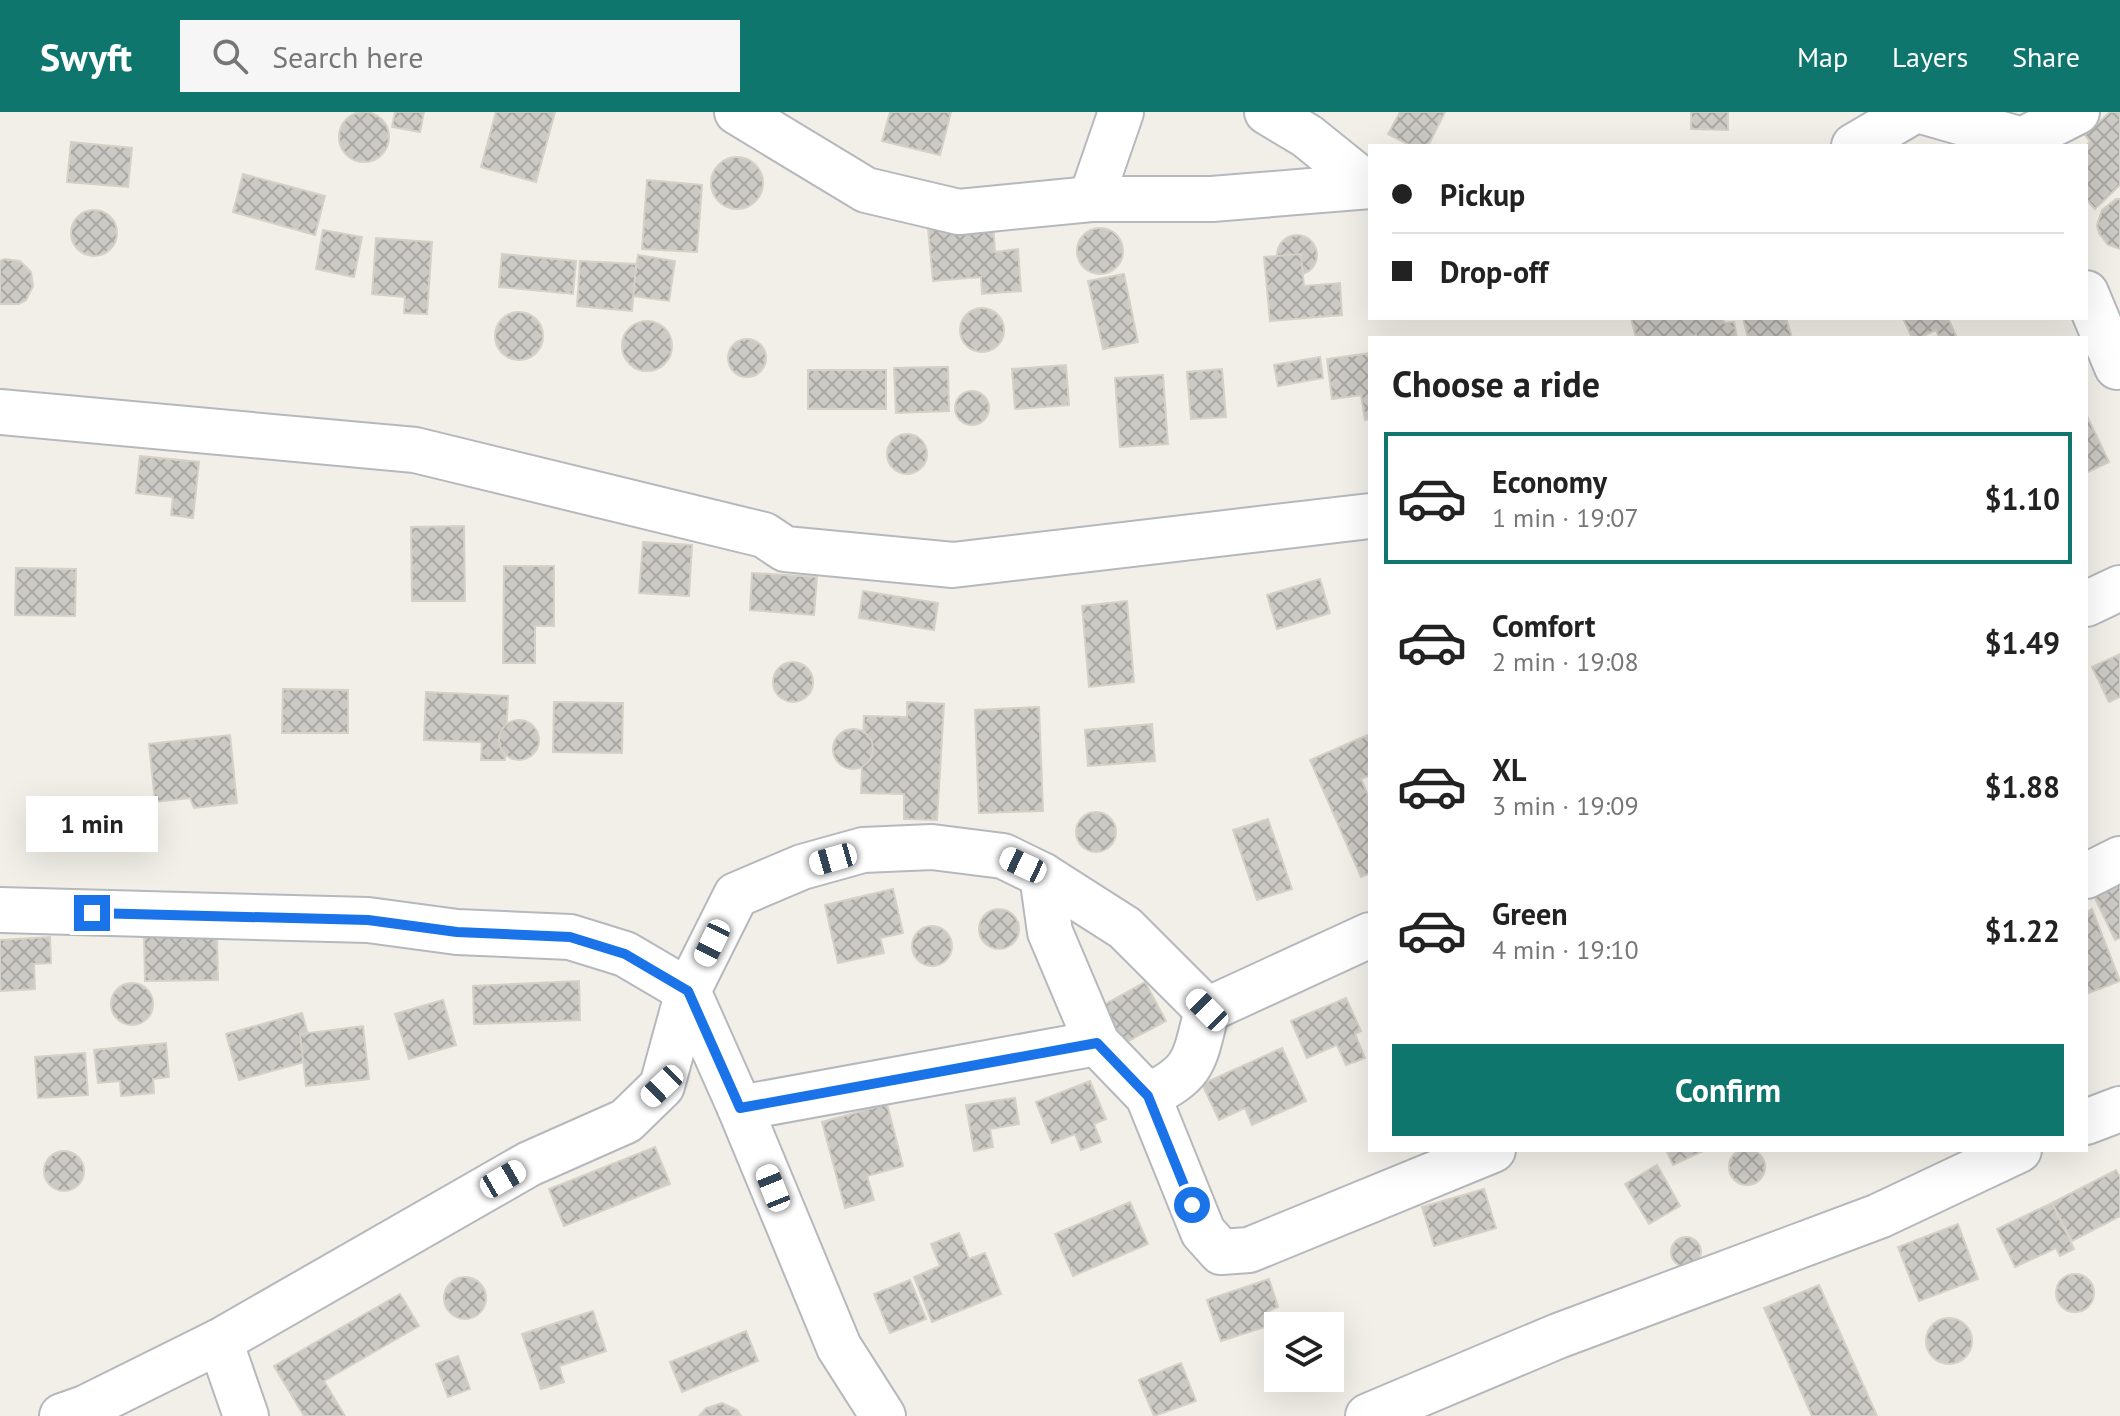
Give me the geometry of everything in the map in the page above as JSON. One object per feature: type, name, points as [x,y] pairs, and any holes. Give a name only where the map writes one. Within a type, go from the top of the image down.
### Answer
[{"type":"street","points":[[737,112],[866,190],[959,212],[1091,199],[1212,199],[1368,186]]},
{"type":"street","points":[[1091,199],[1121,112]]},
{"type":"street","points":[[1267,112],[1307,136],[1368,185]]},
{"type":"street","points":[[1857,144],[1912,112]]},
{"type":"street","points":[[1925,112],[2024,143],[2077,112]]},
{"type":"street","points":[[2088,300],[2108,372]]},
{"type":"street","points":[[0,412],[415,450],[764,535],[785,549],[953,565],[1368,516]]},
{"type":"street","points":[[2088,603],[2120,588]]},
{"type":"street","points":[[62,1416],[85,1408],[220,1341],[529,1164],[626,1121],[662,1086],[688,991],[736,895],[802,867],[863,850],[932,847],[1003,856],[1042,875],[1125,928],[1207,1010]]},
{"type":"street","points":[[2088,875],[2120,859]]},
{"type":"street","points":[[1042,875],[1050,932],[1097,1043],[1148,1096],[1203,1232],[1221,1252],[1249,1250],[1488,1152]]},
{"type":"street","points":[[0,910],[368,920],[457,932],[570,937],[625,954],[688,991],[839,1347],[883,1416]]},
{"type":"street","points":[[1207,1010],[1368,936]]},
{"type":"street","points":[[1148,1096],[1174,1083],[1194,1061],[1207,1010]]},
{"type":"street","points":[[740,1108],[1097,1043]]},
{"type":"street","points":[[2088,1121],[2120,1109]]},
{"type":"street","points":[[1368,1416],[1558,1336],[1879,1216],[2015,1152]]},
{"type":"street","points":[[220,1341],[246,1416]]},
{"type":"building","points":[[395,112],[424,112],[420,132],[392,127]]},
{"type":"building","points":[[496,112],[555,112],[536,182],[481,167]]},
{"type":"building","points":[[890,112],[951,112],[940,155],[882,141]]},
{"type":"building","points":[[1400,112],[1445,112],[1429,144],[1407,144],[1388,134]]},
{"type":"building","points":[[1691,112],[1728,112],[1728,130],[1691,129]]},
{"type":"building","points":[[2110,112],[2120,112],[2120,185],[2095,209],[2088,201],[2090,141],[2085,135]]},
{"type":"building","points":[[354,113],[374,113],[388,127],[388,147],[374,161],[354,161],[340,147],[340,127]]},
{"type":"building","points":[[71,142],[132,148],[128,187],[67,182]]},
{"type":"building","points":[[737,157],[755,165],[763,183],[755,201],[737,209],[719,201],[711,183],[719,165]]},
{"type":"building","points":[[243,174],[325,196],[315,235],[233,212]]},
{"type":"building","points":[[647,180],[702,185],[697,252],[642,249]]},
{"type":"building","points":[[2120,199],[2120,249],[2108,245],[2097,225],[2102,210]]},
{"type":"building","points":[[94,210],[111,216],[117,233],[111,250],[94,256],[77,250],[71,233],[77,216]]},
{"type":"building","points":[[993,223],[995,252],[1018,249],[1021,291],[982,294],[981,277],[933,281],[928,229]]},
{"type":"building","points":[[1100,228],[1117,234],[1123,251],[1117,268],[1100,274],[1083,268],[1077,251],[1083,234]]},
{"type":"building","points":[[323,230],[362,237],[354,277],[316,269]]},
{"type":"building","points":[[1297,235],[1311,241],[1317,255],[1311,269],[1297,275],[1283,269],[1277,255],[1283,241]]},
{"type":"building","points":[[376,238],[432,242],[427,314],[404,313],[405,297],[372,294]]},
{"type":"building","points":[[502,254],[576,261],[573,294],[499,287]]},
{"type":"building","points":[[1301,254],[1304,286],[1340,283],[1342,315],[1270,321],[1264,257]]},
{"type":"building","points":[[638,255],[675,261],[669,301],[632,296]]},
{"type":"building","points":[[0,261],[20,261],[31,272],[33,286],[26,300],[19,304],[0,304]]},
{"type":"building","points":[[580,261],[636,264],[632,311],[577,306]]},
{"type":"building","points":[[1124,274],[1138,342],[1103,349],[1088,281]]},
{"type":"building","points":[[982,308],[998,314],[1004,330],[998,346],[982,352],[966,346],[960,330],[966,314]]},
{"type":"building","points":[[519,312],[528,313],[536,319],[542,327],[542,345],[536,353],[528,359],[519,360],[510,359],[502,353],[496,345],[495,336],[496,327],[502,319],[510,313]]},
{"type":"building","points":[[1632,320],[1723,320],[1724,323],[1734,322],[1737,336],[1696,335],[1636,336]]},
{"type":"building","points":[[1744,320],[1787,320],[1791,336],[1748,336]]},
{"type":"building","points":[[1904,320],[1949,320],[1956,336],[1938,336],[1936,330],[1923,336],[1911,336]]},
{"type":"building","points":[[647,321],[665,328],[672,346],[665,364],[647,371],[629,364],[622,346],[629,328]]},
{"type":"building","points":[[747,339],[761,344],[766,358],[761,372],[747,377],[733,372],[728,358],[733,344]]},
{"type":"building","points":[[1368,353],[1368,419],[1365,420],[1361,395],[1332,399],[1327,359]]},
{"type":"building","points":[[1320,357],[1323,378],[1278,386],[1274,365]]},
{"type":"building","points":[[1066,365],[1069,405],[1015,409],[1012,369]]},
{"type":"building","points":[[948,367],[949,411],[896,413],[894,368]]},
{"type":"building","points":[[1222,369],[1226,417],[1191,419],[1187,372]]},
{"type":"building","points":[[808,370],[886,370],[886,409],[808,409]]},
{"type":"building","points":[[1163,375],[1168,444],[1120,447],[1115,378]]},
{"type":"building","points":[[972,391],[984,396],[989,408],[984,420],[972,425],[960,420],[955,408],[960,396]]},
{"type":"building","points":[[2088,418],[2109,462],[2088,472]]},
{"type":"building","points":[[907,434],[921,440],[927,454],[921,468],[907,474],[893,468],[887,454],[893,440]]},
{"type":"building","points":[[140,456],[199,462],[193,518],[171,515],[173,497],[136,493]]},
{"type":"building","points":[[464,526],[465,601],[412,601],[411,527]]},
{"type":"building","points":[[643,542],[692,545],[689,596],[639,593]]},
{"type":"building","points":[[504,566],[554,566],[554,626],[535,626],[535,663],[503,663]]},
{"type":"building","points":[[16,568],[76,569],[75,616],[15,615]]},
{"type":"building","points":[[752,573],[817,577],[814,615],[750,610]]},
{"type":"building","points":[[1320,579],[1330,613],[1277,629],[1267,595]]},
{"type":"building","points":[[863,591],[938,603],[934,630],[859,618]]},
{"type":"building","points":[[1127,601],[1134,682],[1089,687],[1082,606]]},
{"type":"building","points":[[2120,654],[2120,697],[2109,702],[2092,667]]},
{"type":"building","points":[[793,662],[807,668],[813,682],[807,696],[793,702],[779,696],[773,682],[779,668]]},
{"type":"building","points":[[283,689],[348,690],[348,733],[282,733]]},
{"type":"building","points":[[426,692],[508,696],[505,760],[481,760],[482,742],[424,740]]},
{"type":"building","points":[[554,702],[623,703],[622,753],[553,752]]},
{"type":"building","points":[[907,702],[944,704],[937,820],[904,819],[904,794],[861,793],[864,716],[907,717]]},
{"type":"building","points":[[1039,707],[1043,811],[979,813],[975,710]]},
{"type":"building","points":[[519,720],[533,726],[539,740],[533,754],[519,760],[505,754],[499,740],[505,726]]},
{"type":"building","points":[[1152,724],[1155,761],[1088,766],[1085,730]]},
{"type":"building","points":[[853,729],[867,735],[873,749],[867,763],[853,769],[839,763],[833,749],[839,735]]},
{"type":"building","points":[[230,735],[237,803],[194,808],[190,798],[155,802],[149,744]]},
{"type":"building","points":[[1368,735],[1368,776],[1361,779],[1368,795],[1368,874],[1361,877],[1310,760]]},
{"type":"building","points":[[1096,812],[1110,818],[1116,832],[1110,846],[1096,852],[1082,846],[1076,832],[1082,818]]},
{"type":"building","points":[[1268,819],[1292,889],[1257,900],[1233,830]]},
{"type":"building","points":[[2120,884],[2120,938],[2115,940],[2094,896]]},
{"type":"building","points":[[893,889],[903,933],[880,938],[884,953],[838,963],[825,905]]},
{"type":"building","points":[[999,909],[1013,915],[1019,929],[1013,943],[999,949],[985,943],[979,929],[985,915]]},
{"type":"building","points":[[2092,909],[2120,981],[2088,993],[2088,911]]},
{"type":"building","points":[[932,926],[946,932],[952,946],[946,960],[932,966],[918,960],[912,946],[918,932]]},
{"type":"building","points":[[217,935],[218,980],[145,981],[144,936]]},
{"type":"building","points":[[50,937],[51,963],[34,964],[35,989],[0,991],[0,940]]},
{"type":"building","points":[[579,981],[580,1020],[474,1024],[473,986]]},
{"type":"building","points":[[1145,982],[1166,1021],[1123,1044],[1102,1006]]},
{"type":"building","points":[[132,983],[147,989],[153,1004],[147,1019],[132,1025],[117,1019],[111,1004],[117,989]]},
{"type":"building","points":[[1346,998],[1361,1031],[1355,1034],[1365,1058],[1346,1065],[1337,1045],[1307,1058],[1291,1021]]},
{"type":"building","points":[[443,1000],[456,1045],[409,1059],[395,1014]]},
{"type":"building","points":[[302,1013],[315,1059],[239,1080],[226,1034]]},
{"type":"building","points":[[363,1026],[369,1079],[306,1086],[300,1034]]},
{"type":"building","points":[[166,1043],[169,1077],[153,1079],[154,1093],[121,1096],[120,1081],[98,1083],[94,1050]]},
{"type":"building","points":[[1282,1048],[1306,1101],[1252,1125],[1245,1108],[1219,1120],[1202,1084]]},
{"type":"building","points":[[85,1053],[88,1095],[38,1098],[35,1057]]},
{"type":"building","points":[[1090,1081],[1106,1119],[1094,1124],[1101,1142],[1081,1150],[1075,1134],[1052,1143],[1036,1102]]},
{"type":"building","points":[[1015,1098],[1019,1124],[990,1129],[993,1147],[974,1151],[966,1105]]},
{"type":"building","points":[[887,1104],[903,1166],[867,1176],[874,1200],[845,1208],[822,1122]]},
{"type":"building","points":[[655,1147],[670,1184],[564,1226],[549,1189]]},
{"type":"building","points":[[64,1151],[78,1157],[84,1171],[78,1185],[64,1191],[50,1185],[44,1171],[50,1157]]},
{"type":"building","points":[[1667,1152],[1701,1152],[1673,1165]]},
{"type":"building","points":[[1756,1152],[1765,1167],[1760,1180],[1747,1185],[1734,1180],[1729,1167],[1734,1154]]},
{"type":"building","points":[[1657,1165],[1680,1206],[1649,1224],[1625,1184]]},
{"type":"building","points":[[2116,1170],[2120,1177],[2120,1216],[2072,1241],[2052,1203]]},
{"type":"building","points":[[1484,1189],[1496,1228],[1434,1246],[1422,1207]]},
{"type":"building","points":[[1130,1202],[1148,1244],[1073,1276],[1055,1234]]},
{"type":"building","points":[[2052,1203],[2074,1249],[2060,1256],[2056,1248],[2015,1267],[1997,1229]]},
{"type":"building","points":[[1958,1224],[1978,1279],[1919,1301],[1898,1247]]},
{"type":"building","points":[[959,1233],[969,1259],[985,1253],[1001,1294],[932,1322],[914,1277],[940,1266],[931,1244]]},
{"type":"building","points":[[1686,1237],[1697,1241],[1701,1252],[1697,1263],[1686,1267],[1675,1263],[1671,1252],[1675,1241]]},
{"type":"building","points":[[2075,1274],[2089,1279],[2094,1293],[2089,1307],[2075,1312],[2061,1307],[2056,1293],[2061,1279]]},
{"type":"building","points":[[465,1277],[480,1283],[486,1298],[480,1313],[465,1319],[450,1313],[444,1298],[450,1283]]},
{"type":"building","points":[[1269,1279],[1278,1307],[1264,1312],[1264,1327],[1221,1341],[1207,1300]]},
{"type":"building","points":[[910,1280],[926,1319],[890,1333],[874,1294]]},
{"type":"building","points":[[1819,1285],[1877,1416],[1812,1416],[1764,1308]]},
{"type":"building","points":[[400,1294],[419,1326],[324,1381],[345,1416],[304,1416],[274,1366]]},
{"type":"building","points":[[593,1311],[606,1351],[559,1366],[564,1382],[541,1389],[522,1334]]},
{"type":"building","points":[[1949,1318],[1965,1325],[1972,1341],[1965,1357],[1949,1364],[1933,1357],[1926,1341],[1933,1325]]},
{"type":"building","points":[[746,1331],[758,1361],[682,1392],[670,1362]]},
{"type":"building","points":[[458,1356],[470,1389],[448,1397],[436,1364]]},
{"type":"building","points":[[1181,1363],[1196,1401],[1154,1416],[1139,1380]]},
{"type":"building","points":[[722,1403],[737,1410],[741,1416],[699,1416],[706,1408]]},
{"type":"route","points":[[92,913],[368,920],[457,932],[570,937],[625,954],[688,991],[740,1108],[1097,1043],[1148,1096],[1192,1205]]}]
